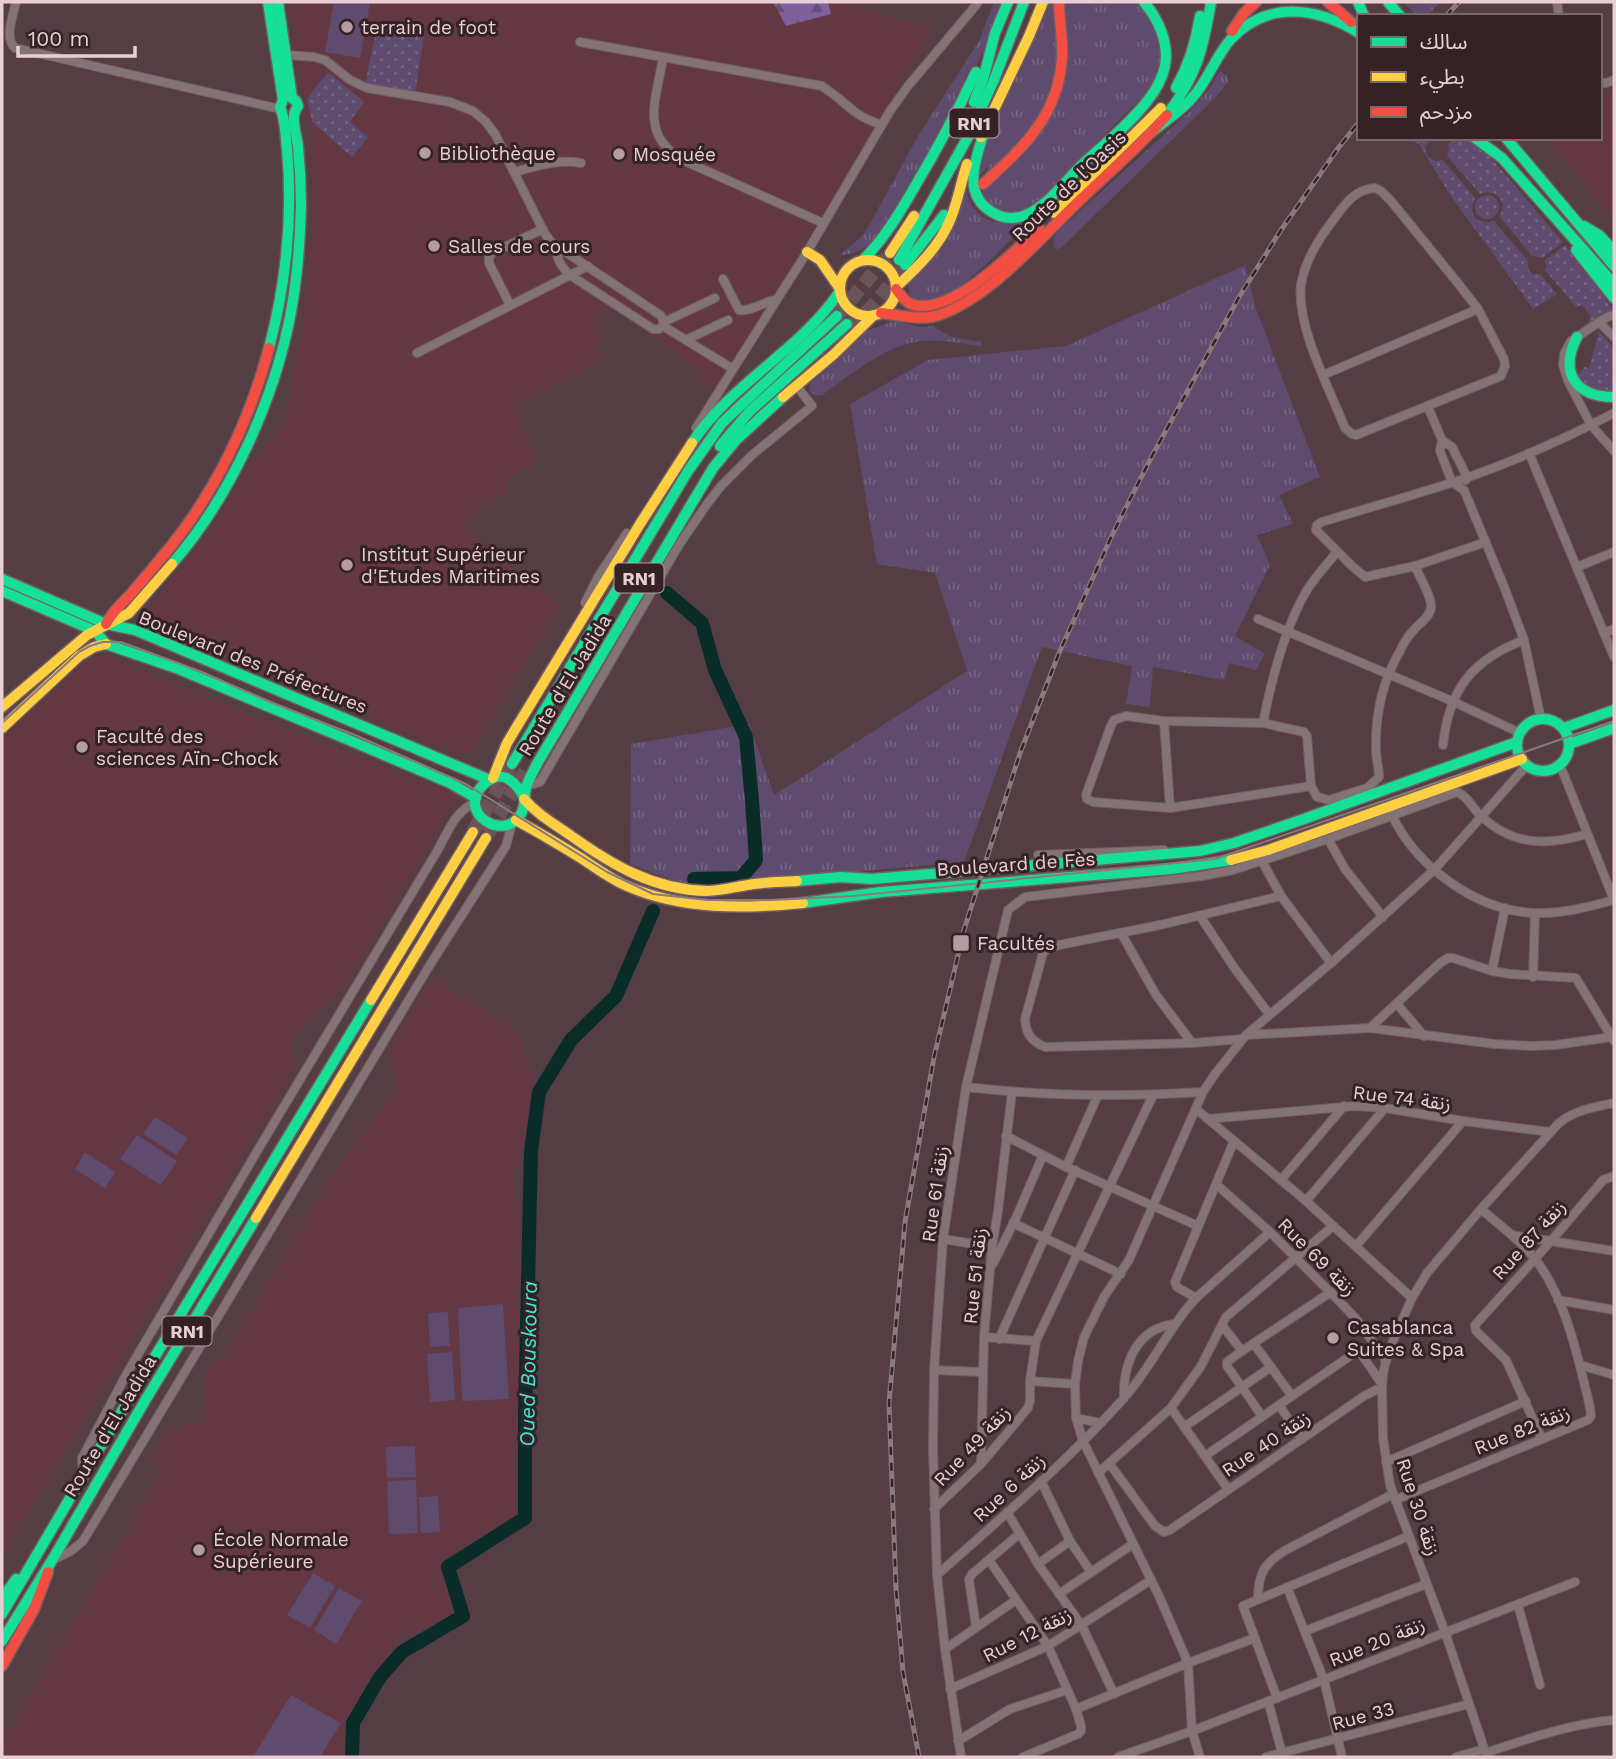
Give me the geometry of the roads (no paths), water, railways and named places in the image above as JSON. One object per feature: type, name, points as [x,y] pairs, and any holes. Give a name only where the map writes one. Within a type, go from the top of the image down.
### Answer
[{"type":"main road","points":[[2,707],[74,645],[129,613],[185,549],[224,491],[249,443],[272,384],[290,319],[301,206],[299,152],[287,107],[268,2]]},
{"type":"main road","points":[[106,624],[109,616],[169,549],[205,496],[236,440],[260,381],[277,320],[287,245],[289,173],[286,55],[278,2]]},
{"type":"main road","name":"RN1","points":[[898,260],[984,76],[995,33],[1008,2]]},
{"type":"main road","name":"RN1","points":[[898,260],[936,197],[978,115],[1007,50],[1024,2]]},
{"type":"main road","points":[[896,288],[928,255],[952,217],[972,154],[1043,2]]},
{"type":"main road","points":[[983,184],[1035,134],[1054,101],[1062,58],[1059,2]]},
{"type":"main road","points":[[985,130],[972,177],[979,201],[996,215],[1010,218],[1024,216],[1049,198],[1080,169],[1154,92],[1162,77],[1165,60],[1163,35],[1157,20],[1144,2]]},
{"type":"main road","name":"Route de l'Oasis","points":[[896,288],[900,297],[916,307],[952,299],[990,272],[1025,241],[1166,102],[1189,63],[1203,2]]},
{"type":"main road","name":"Route de l'Oasis","points":[[877,314],[933,317],[971,298],[1009,268],[1150,133],[1180,97],[1195,70],[1206,35],[1210,2]]},
{"type":"main road","points":[[1150,133],[1192,98],[1238,21],[1256,2]]},
{"type":"main road","points":[[1328,2],[1357,30]]},
{"type":"main road","points":[[1226,45],[1254,20],[1288,9],[1322,13],[1357,31]]},
{"type":"main road","points":[[807,252],[820,260],[842,263],[860,261],[875,261],[886,266],[893,276],[896,288],[893,300],[877,314],[862,315],[851,311],[843,302],[841,279],[846,271],[860,261],[875,249],[887,232],[933,158],[995,33]]},
{"type":"main road","points":[[1478,140],[1502,158],[1614,284]]},
{"type":"main road","points":[[1508,140],[1614,266]]},
{"type":"main road","points":[[990,272],[1080,169]]},
{"type":"main road","points":[[898,260],[927,235],[944,215]]},
{"type":"main road","points":[[1581,226],[1599,235],[1614,251]]},
{"type":"main road","points":[[1571,234],[1575,248],[1614,298]]},
{"type":"main road","points":[[820,260],[840,290]]},
{"type":"main road","name":"Route d'El Jadida","points":[[491,779],[502,751],[696,437],[723,407],[815,322],[840,290]]},
{"type":"main road","name":"Route d'El Jadida","points":[[326,1101],[362,1054],[493,841],[522,812],[525,793],[538,762],[713,468],[734,442],[877,314]]},
{"type":"main road","name":"Route d'El Jadida","points":[[512,764],[688,471],[722,424],[837,316]]},
{"type":"main road","name":"Route d'El Jadida","points":[[525,771],[698,479],[730,433],[767,396],[815,363],[849,326]]},
{"type":"main road","points":[[1577,337],[1568,359],[1573,380],[1582,390],[1594,396],[1614,397]]},
{"type":"main road","points":[[507,743],[525,730],[536,715],[618,573],[664,512]]},
{"type":"main road","name":"Boulevard des Préfectures","points":[[2,579],[106,624],[135,630],[491,779]]},
{"type":"main road","points":[[2,591],[95,631],[106,644],[94,647],[79,656],[2,728]]},
{"type":"main road","points":[[129,613],[135,630]]},
{"type":"main road","points":[[66,619],[73,631],[74,645]]},
{"type":"main road","name":"Boulevard des Préfectures","points":[[106,644],[176,668],[450,783],[476,803]]},
{"type":"main road","points":[[1564,728],[1614,710]]},
{"type":"main road","points":[[1541,719],[1555,721],[1564,728],[1569,744],[1566,757],[1560,765],[1545,771],[1533,769],[1524,762],[1518,750],[1519,738],[1530,722],[1541,719]]},
{"type":"main road","points":[[1569,744],[1614,728]]},
{"type":"main road","name":"Boulevard de Fès","points":[[525,793],[534,810],[574,839],[628,872],[662,885],[709,891],[840,877],[872,879],[1200,851],[1234,843],[1519,738]]},
{"type":"main road","name":"Boulevard de Fès","points":[[512,823],[645,893],[673,901],[755,906],[834,900],[881,892],[1212,864],[1250,856],[1390,811],[1524,762]]},
{"type":"main road","points":[[512,823],[498,826],[482,819],[476,803],[480,788],[491,779],[503,778],[512,780],[525,793]]},
{"type":"main road","name":"Route d'El Jadida","points":[[321,1082],[328,1060],[341,1035],[458,839],[476,803]]},
{"type":"main road","name":"Route d'El Jadida","points":[[2,1599],[44,1543],[473,832]]},
{"type":"main road","name":"Route d'El Jadida","points":[[2,1666],[41,1595],[51,1562],[146,1399],[486,838]]},
{"type":"main road","name":"RN1","points":[[2,1614],[44,1543]]},
{"type":"main road","name":"RN1","points":[[2,1641],[51,1562]]},
{"type":"street","points":[[16,2],[9,38],[15,48],[287,107]]},
{"type":"street","points":[[571,638],[598,577],[717,396],[807,252],[881,125],[908,86],[977,4]]},
{"type":"street","points":[[580,42],[822,86],[854,112],[881,125]]},
{"type":"street","points":[[286,55],[319,58],[355,83],[367,88],[450,102],[466,107],[479,116],[491,128],[548,239],[556,247],[660,315],[663,324],[733,369]]},
{"type":"street","points":[[663,57],[654,120],[659,138],[667,149],[678,158],[823,223]]},
{"type":"street","points":[[514,172],[554,162],[581,163]]},
{"type":"street","points":[[1375,188],[1391,201],[1478,309],[1504,359],[1504,371],[1501,376],[1356,435],[1345,428],[1323,375],[1304,323],[1301,293],[1303,275],[1323,233],[1348,200],[1366,189],[1375,188]]},
{"type":"street","points":[[510,305],[490,265],[489,257],[492,253],[543,229]]},
{"type":"street","points":[[556,247],[557,256],[570,275],[656,330],[715,298]]},
{"type":"street","points":[[417,353],[587,266]]},
{"type":"street","points":[[723,279],[739,310],[744,311],[775,300]]},
{"type":"street","points":[[1323,375],[1478,309]]},
{"type":"street","points":[[1610,316],[1577,337],[1566,350],[1563,370],[1591,425],[1614,451]]},
{"type":"street","points":[[686,340],[728,320]]},
{"type":"street","points":[[1599,322],[1614,337]]},
{"type":"street","points":[[525,793],[540,782],[679,545],[707,504],[752,455],[812,406],[796,385]]},
{"type":"street","points":[[1428,407],[1442,440],[1452,447],[1467,477],[1464,490]]},
{"type":"street","points":[[1486,542],[1415,566],[1365,576],[1316,530],[1317,525],[1322,522],[1467,477],[1529,453],[1614,413]]},
{"type":"street","points":[[1442,440],[1440,451],[1452,482],[1464,490],[1524,640],[1541,719]]},
{"type":"street","points":[[1529,453],[1614,657]]},
{"type":"street","points":[[1263,723],[1269,691],[1288,632],[1307,590],[1337,552]]},
{"type":"street","points":[[1577,567],[1614,552]]},
{"type":"street","points":[[1311,786],[1170,808],[1093,802],[1087,799],[1086,795],[1114,720],[1126,716],[1164,721],[1263,723],[1295,729],[1307,736],[1311,786],[1317,797],[1329,800],[1367,788],[1379,777],[1376,752],[1380,696],[1400,650],[1431,609],[1431,602],[1415,566]]},
{"type":"street","points":[[1258,619],[1452,701],[1519,738]]},
{"type":"street","points":[[1604,633],[1614,629]]},
{"type":"street","points":[[1443,745],[1452,701],[1465,679],[1482,662],[1503,648],[1524,640]]},
{"type":"street","points":[[1164,721],[1170,808]]},
{"type":"street","points":[[1200,1757],[1192,1731],[1188,1662],[1083,1441],[1076,1418],[1074,1384],[1084,1337],[1104,1297],[1129,1260],[1203,1092],[1214,1074],[1244,1037],[1434,870],[1481,817],[1524,762]]},
{"type":"street","points":[[1390,811],[1407,842],[1434,870],[1486,902],[1535,913],[1573,910],[1614,900],[1560,765]]},
{"type":"street","points":[[1331,963],[1281,896],[1262,861],[1328,839],[1390,811],[1457,792],[1462,794],[1481,817],[1512,836],[1545,843],[1587,834]]},
{"type":"street","points":[[83,1475],[82,1458],[126,1375],[457,815],[476,803]]},
{"type":"street","points":[[51,1562],[83,1541],[428,968],[506,846],[512,823]]},
{"type":"street","points":[[1328,839],[1345,869],[1383,917]]},
{"type":"street","points":[[1038,855],[1151,850],[1200,851]]},
{"type":"street","name":"Rue 61 زنقة","points":[[934,1508],[934,1370],[943,1239],[966,1087],[1008,909],[1025,897],[1202,876],[1262,861]]},
{"type":"street","points":[[1281,896],[1121,933],[1052,945],[1044,951],[1025,1019],[1028,1035],[1033,1041],[1051,1047],[1192,1043],[1370,1028],[1531,1046],[1613,1039],[1578,980],[1492,971],[1453,958],[1440,963],[1370,1028]]},
{"type":"street","points":[[1492,971],[1505,908]]},
{"type":"street","points":[[1533,977],[1535,913]]},
{"type":"street","points":[[1200,916],[1269,1014]]},
{"type":"street","points":[[1121,933],[1156,995],[1192,1043]]},
{"type":"street","points":[[1398,1004],[1424,1036]]},
{"type":"street","points":[[966,1087],[1098,1096],[1203,1092]]},
{"type":"street","name":"Rue 51 زنقة","points":[[981,1464],[984,1337],[992,1247],[1012,1092]]},
{"type":"street","name":"Rue 49 زنقة","points":[[961,1757],[945,1649],[937,1575],[934,1508],[981,1464],[1028,1408],[1036,1341],[1153,1095]]},
{"type":"street","points":[[999,1339],[1045,1237],[1098,1096]]},
{"type":"street","name":"Rue 30 زنقة","points":[[1485,1753],[1445,1632],[1394,1497],[1386,1462],[1382,1418],[1382,1386],[1386,1361],[1412,1297],[1427,1273],[1480,1209],[1567,1116],[1614,1103]]},
{"type":"street","points":[[1281,1180],[1344,1106]]},
{"type":"street","name":"Rue 74 زنقة","points":[[1208,1119],[1344,1106],[1385,1108],[1550,1132]]},
{"type":"street","points":[[1306,1201],[1385,1108]]},
{"type":"street","points":[[1196,1109],[1306,1201],[1412,1297]]},
{"type":"street","points":[[1356,1247],[1463,1121]]},
{"type":"street","points":[[1006,1136],[1070,1169],[1198,1226]]},
{"type":"street","points":[[1195,1298],[1177,1287],[1175,1282],[1234,1141]]},
{"type":"street","points":[[990,1269],[1043,1155]]},
{"type":"street","name":"Rue 87 زنقة","points":[[1526,1401],[1506,1360],[1476,1331],[1476,1322],[1598,1186],[1614,1175]]},
{"type":"street","name":"Rue 69 زنقة","points":[[1217,1185],[1331,1292],[1358,1321],[1386,1361]]},
{"type":"street","name":"Rue 82 زنقة","points":[[1258,1599],[1260,1577],[1264,1568],[1284,1551],[1394,1497],[1542,1439],[1588,1420],[1591,1416],[1572,1335],[1546,1276],[1534,1258],[1512,1235],[1480,1209]]},
{"type":"street","points":[[1013,1223],[1121,1274]]},
{"type":"street","points":[[1098,1473],[1171,1408],[1201,1366],[1222,1325],[1233,1310],[1333,1226]]},
{"type":"street","name":"Rue 6 زنقة","points":[[937,1575],[1041,1481],[1125,1398],[1143,1376],[1174,1324],[1195,1298],[1270,1232]]},
{"type":"street","points":[[1512,1235],[1614,1251]]},
{"type":"street","points":[[943,1239],[992,1247]]},
{"type":"street","points":[[1262,1416],[1227,1362],[1331,1292]]},
{"type":"street","points":[[1558,1300],[1614,1310]]},
{"type":"street","points":[[1125,1398],[1127,1366],[1135,1350],[1155,1328],[1174,1324]]},
{"type":"street","points":[[1222,1325],[1242,1352]]},
{"type":"street","points":[[984,1337],[1036,1341]]},
{"type":"street","points":[[1254,1344],[1292,1396]]},
{"type":"street","points":[[1205,1456],[1358,1352],[1382,1386]]},
{"type":"street","points":[[1580,1366],[1614,1375]]},
{"type":"street","points":[[1184,1427],[1271,1367]]},
{"type":"street","points":[[934,1370],[982,1372]]},
{"type":"street","points":[[1030,1381],[1074,1384]]},
{"type":"street","name":"Rue 40 زنقة","points":[[1109,1463],[1155,1526],[1164,1532],[1382,1386]]},
{"type":"street","points":[[1386,1462],[1526,1401],[1542,1439]]},
{"type":"street","points":[[1279,1405],[1302,1439]]},
{"type":"street","points":[[1171,1408],[1228,1489]]},
{"type":"street","points":[[1076,1418],[1100,1423]]},
{"type":"street","points":[[1041,1481],[1070,1541],[1091,1572]]},
{"type":"street","points":[[1007,1512],[1038,1564],[1082,1626],[1114,1694]]},
{"type":"street","points":[[976,1627],[969,1579],[1019,1534]]},
{"type":"street","points":[[1282,1753],[1273,1700],[1244,1605],[1409,1536]]},
{"type":"street","points":[[1038,1564],[1070,1541]]},
{"type":"street","points":[[1059,1594],[1133,1544]]},
{"type":"street","points":[[989,1560],[1048,1646],[1081,1726],[1078,1734],[1023,1757]]},
{"type":"street","name":"Rue 12 زنقة","points":[[950,1689],[1048,1646],[1151,1580]]},
{"type":"street","name":"Rue 20 زنقة","points":[[1118,1757],[1273,1700],[1575,1582]]},
{"type":"street","points":[[1306,1631],[1426,1584]]},
{"type":"street","points":[[1287,1587],[1324,1680],[1342,1757]]},
{"type":"street","points":[[945,1649],[1016,1600]]},
{"type":"street","points":[[1518,1605],[1540,1685]]},
{"type":"street","points":[[1076,1709],[1188,1662],[1255,1638]]},
{"type":"street","points":[[958,1741],[1010,1709],[1067,1690]]},
{"type":"street","name":"Rue 33","points":[[1266,1757],[1469,1704]]},
{"type":"street","points":[[1456,1757],[1485,1753],[1562,1729],[1614,1720]]},
{"type":"waterway","name":"Oued Bouskoura","points":[[667,593],[702,623],[715,670],[746,737],[752,800],[756,860],[741,878],[694,879]]},
{"type":"waterway","name":"Oued Bouskoura","points":[[352,1757],[353,1723],[380,1677],[402,1652],[463,1616],[448,1567],[525,1518],[531,1151],[539,1092],[571,1040],[616,996],[653,911]]},
{"type":"tunnel","points":[[837,316],[890,253]]},
{"type":"tunnel","points":[[852,328],[904,266]]},
{"type":"tunnel","points":[[473,832],[510,768]]},
{"type":"tunnel","points":[[488,834],[525,771]]},
{"type":"tram line","points":[[2,723],[79,652],[102,642],[121,642],[202,672],[466,784],[607,872],[653,894],[707,900],[771,900],[853,896],[1215,859],[1614,721]]},
{"type":"railway","points":[[1448,14],[1459,2]]},
{"type":"railway","points":[[919,1757],[903,1672],[896,1588],[889,1403],[905,1222],[934,1057],[964,930],[1020,753],[1059,653],[1113,533],[1239,297],[1281,230],[1357,124]]},
{"type":"place","name":"terrain de foot","points":[[347,27]]},
{"type":"place","name":"Bibliothèque","points":[[425,153]]},
{"type":"place","name":"Mosquée","points":[[619,154]]},
{"type":"place","name":"Salles de cours","points":[[434,246]]},
{"type":"place","name":"Institut Supérieur d'Etudes Maritimes","points":[[347,565]]},
{"type":"place","name":"Faculté des sciences Aïn-Chock","points":[[82,747]]},
{"type":"place","name":"Facultés","points":[[961,943]]},
{"type":"place","name":"Casablanca Suites & Spa","points":[[1333,1338]]},
{"type":"place","name":"École Normale Supérieure","points":[[199,1550]]}]
